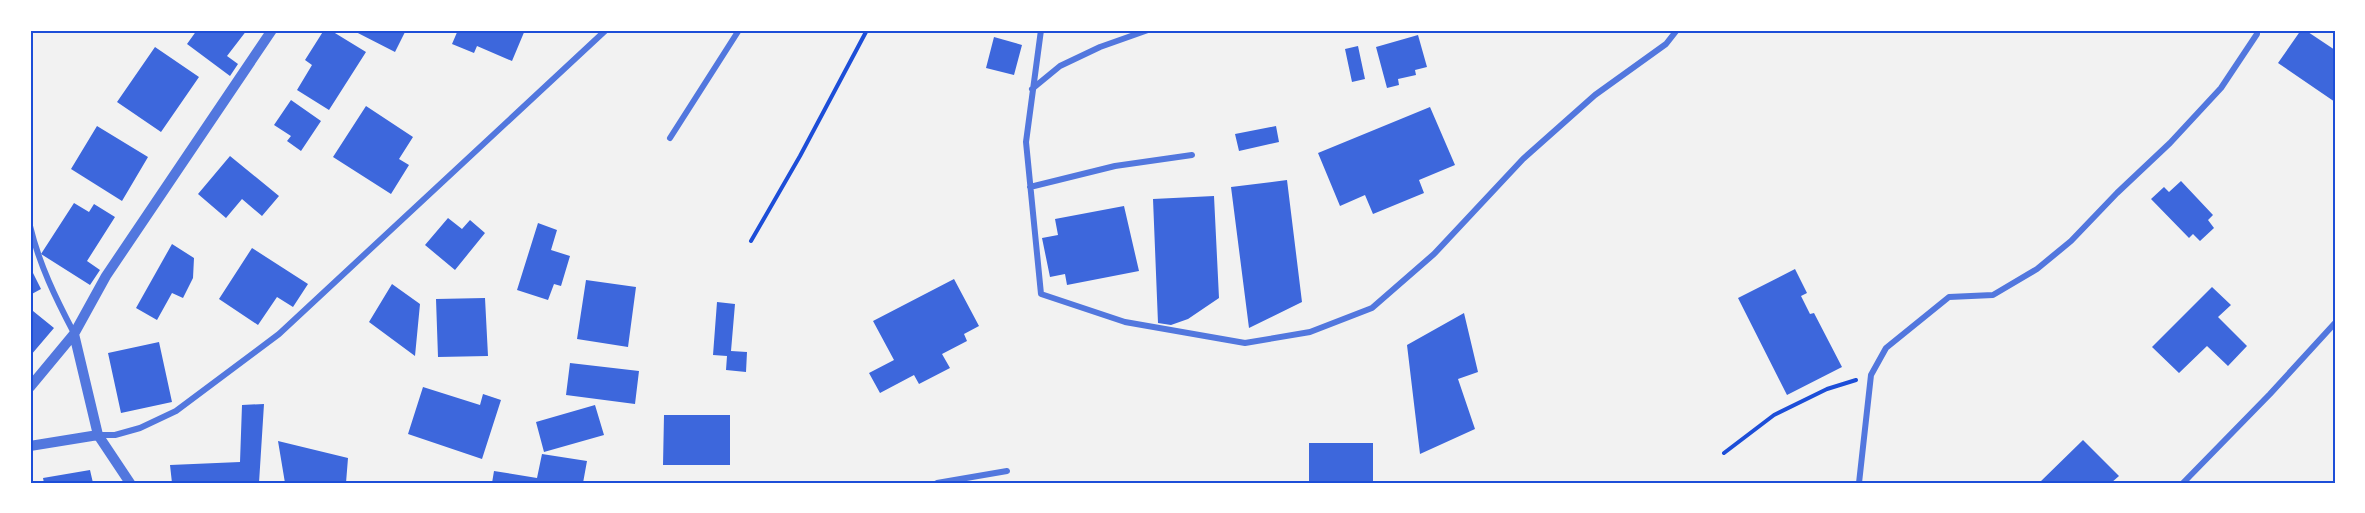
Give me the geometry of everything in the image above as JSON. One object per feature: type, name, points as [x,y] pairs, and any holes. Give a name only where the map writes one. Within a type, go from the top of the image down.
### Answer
[{"type":"street","points":[[30,387],[75,334],[106,276],[272,30]]},
{"type":"street","points":[[670,138],[739,30]]},
{"type":"street","points":[[1041,30],[1026,142],[1041,294],[1125,322],[1245,343],[1310,332],[1372,308],[1434,254],[1523,159],[1595,95],[1666,44],[1677,30]]},
{"type":"street","points":[[1032,89],[1060,66],[1100,47],[1148,30]]},
{"type":"street","points":[[1859,483],[1871,375],[1886,348],[1949,297],[1993,295],[2037,269],[2071,241],[2170,143],[2221,88],[2257,34],[2257,30]]},
{"type":"street","points":[[30,446],[98,435],[115,435],[140,428],[176,411],[279,334],[603,31]]},
{"type":"street","points":[[1030,187],[1115,166],[1192,155]]},
{"type":"street","points":[[30,226],[35,248],[55,297],[75,334],[98,435],[130,483]]},
{"type":"street","points":[[2183,483],[2335,323]]},
{"type":"street","points":[[937,483],[1007,471]]},
{"type":"path","points":[[751,241],[800,156],[867,30]]},
{"type":"path","points":[[1724,453],[1774,415],[1827,389],[1871,375]]},
{"type":"building","points":[[197,30],[247,30],[227,56],[238,64],[230,76],[187,44]]},
{"type":"building","points":[[324,30],[330,30],[366,52],[329,110],[297,90],[312,65],[305,60]]},
{"type":"building","points":[[352,30],[406,30],[395,52]]},
{"type":"building","points":[[458,30],[525,30],[512,61],[477,46],[474,53],[452,44]]},
{"type":"building","points":[[2301,30],[2305,30],[2335,50],[2335,102],[2278,63]]},
{"type":"building","points":[[1418,35],[1427,67],[1415,70],[1416,75],[1398,79],[1399,85],[1387,88],[1376,47]]},
{"type":"building","points":[[994,37],[1022,45],[1014,75],[986,68]]},
{"type":"building","points":[[1358,46],[1365,79],[1352,82],[1345,49]]},
{"type":"building","points":[[155,47],[199,77],[161,132],[117,102]]},
{"type":"building","points":[[291,100],[321,121],[301,151],[287,141],[291,136],[274,125]]},
{"type":"building","points":[[366,106],[413,137],[399,159],[409,165],[391,194],[333,157]]},
{"type":"building","points":[[1430,107],[1455,165],[1419,180],[1424,193],[1373,214],[1365,195],[1340,206],[1318,153]]},
{"type":"building","points":[[97,126],[148,157],[122,201],[71,169]]},
{"type":"building","points":[[1276,126],[1279,142],[1239,151],[1235,134]]},
{"type":"building","points":[[230,156],[279,196],[262,216],[242,199],[226,218],[198,194]]},
{"type":"building","points":[[1287,180],[1302,302],[1249,328],[1231,187]]},
{"type":"building","points":[[2181,181],[2213,215],[2208,220],[2214,228],[2200,241],[2193,234],[2189,238],[2151,199],[2164,187],[2169,192]]},
{"type":"building","points":[[1214,196],[1219,298],[1188,319],[1171,325],[1158,323],[1153,199]]},
{"type":"building","points":[[74,203],[89,212],[94,204],[115,217],[87,261],[100,270],[90,285],[41,254]]},
{"type":"building","points":[[1124,206],[1139,271],[1067,285],[1065,274],[1050,277],[1042,238],[1058,235],[1055,219]]},
{"type":"building","points":[[448,218],[462,229],[470,220],[485,233],[455,270],[425,245]]},
{"type":"building","points":[[538,223],[557,230],[551,250],[570,256],[561,286],[554,284],[548,300],[517,290]]},
{"type":"building","points":[[172,244],[194,258],[193,278],[183,298],[172,293],[157,320],[136,308]]},
{"type":"building","points":[[252,248],[308,284],[293,307],[277,297],[258,325],[219,299]]},
{"type":"building","points":[[30,267],[41,289],[30,295]]},
{"type":"building","points":[[1795,269],[1807,293],[1801,296],[1810,314],[1814,313],[1842,367],[1787,395],[1738,298]]},
{"type":"building","points":[[954,279],[979,326],[964,334],[967,341],[942,354],[950,368],[919,384],[914,375],[880,393],[869,373],[894,360],[873,321]]},
{"type":"building","points":[[586,280],[636,287],[628,347],[577,339]]},
{"type":"building","points":[[392,284],[420,304],[415,356],[369,322]]},
{"type":"building","points":[[2212,287],[2231,305],[2218,317],[2247,346],[2228,366],[2207,346],[2179,373],[2152,347]]},
{"type":"building","points":[[485,298],[488,356],[438,357],[436,299]]},
{"type":"building","points":[[717,302],[735,304],[731,351],[747,352],[746,372],[726,370],[727,356],[713,355]]},
{"type":"building","points":[[33,311],[54,328],[31,355],[30,314]]},
{"type":"building","points":[[1464,313],[1478,372],[1458,379],[1475,429],[1420,454],[1407,345]]},
{"type":"building","points":[[159,342],[172,402],[121,413],[108,353]]},
{"type":"building","points":[[570,363],[639,371],[635,404],[566,395]]},
{"type":"building","points":[[423,387],[480,405],[483,394],[501,400],[482,459],[408,434]]},
{"type":"building","points":[[264,404],[259,483],[172,483],[170,465],[240,462],[242,405]]},
{"type":"building","points":[[595,405],[604,435],[544,452],[536,422]]},
{"type":"building","points":[[664,415],[730,415],[730,465],[663,465]]},
{"type":"building","points":[[2083,440],[2119,476],[2111,483],[2039,483]]},
{"type":"building","points":[[278,441],[348,458],[346,483],[285,483]]},
{"type":"building","points":[[1309,443],[1373,443],[1373,483],[1309,483]]},
{"type":"building","points":[[542,454],[587,461],[583,483],[492,483],[494,471],[537,478]]},
{"type":"building","points":[[90,470],[93,483],[44,483],[43,478]]}]
